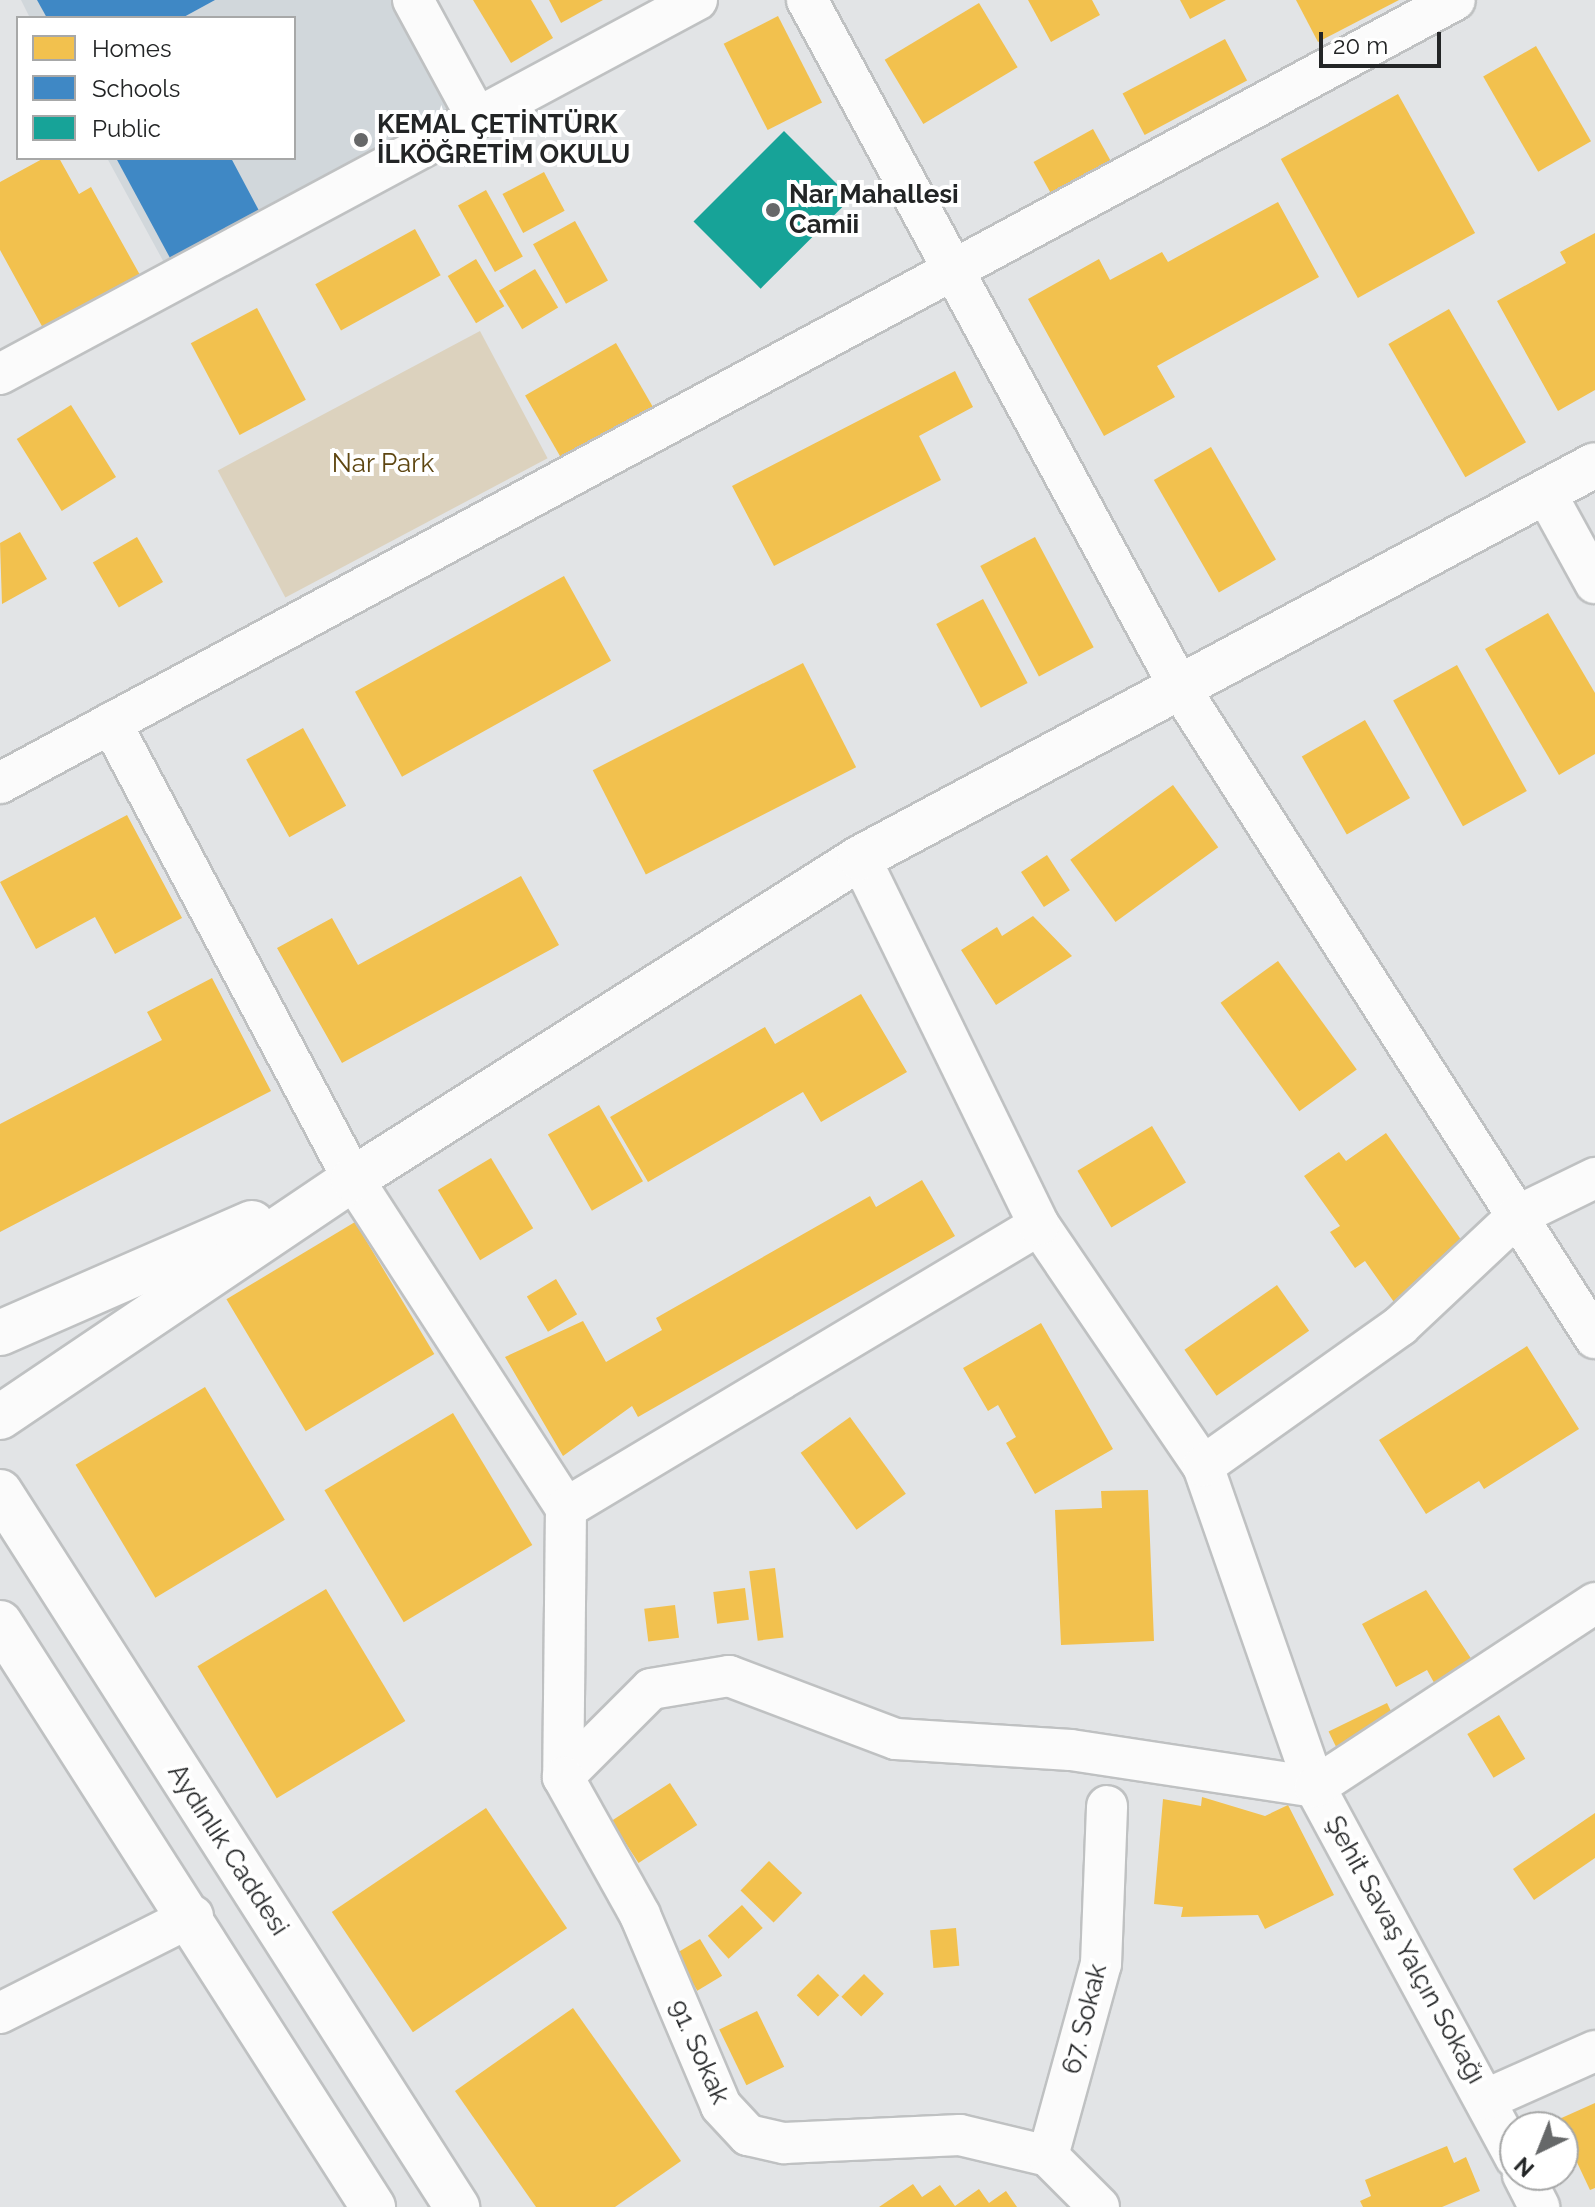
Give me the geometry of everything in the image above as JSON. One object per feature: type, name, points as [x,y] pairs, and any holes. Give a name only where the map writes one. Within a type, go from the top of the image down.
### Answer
[{"type":"street","points":[[413,0],[477,118]]},
{"type":"street","points":[[2,368],[697,0]]},
{"type":"street","points":[[807,0],[1181,690],[1595,1338]]},
{"type":"street","points":[[0,783],[1455,0]]},
{"type":"street","points":[[0,1417],[353,1179],[860,858],[1181,690],[1595,465]]},
{"type":"street","points":[[1545,492],[1595,583]]},
{"type":"street","points":[[111,723],[353,1179],[566,1508],[563,1777]]},
{"type":"street","name":"Şehit Savaş Yalçın Sokağı","points":[[860,858],[1039,1225],[1203,1466],[1315,1787],[1499,2124]]},
{"type":"street","points":[[1203,1466],[1400,1326],[1517,1216],[1595,1178]]},
{"type":"street","points":[[0,1333],[353,1179]]},
{"type":"street","points":[[566,1508],[1039,1225]]},
{"type":"street","name":"Aydınlık Caddesi","points":[[0,1492],[457,2207]]},
{"type":"street","points":[[563,1777],[651,1689],[729,1676],[896,1739],[1071,1750],[1315,1787],[1595,1603]]},
{"type":"street","points":[[0,1623],[193,1916],[373,2207]]},
{"type":"street","name":"91. Sokak","points":[[563,1777],[640,1915],[697,2055],[736,2125],[762,2141],[932,2133],[999,2140],[1048,2156]]},
{"type":"street","name":"67. Sokak","points":[[1048,2156],[1101,1964],[1107,1806]]},
{"type":"street","points":[[0,2013],[193,1916]]},
{"type":"street","points":[[1487,2099],[1595,2051]]},
{"type":"street","points":[[1048,2156],[1099,2207]]},
{"type":"shaded area","name":"KEMAL ÇETİNTÜRK İLKÖĞRETİM OKULU","points":[[21,0],[396,0],[462,121],[173,279],[108,160],[296,160],[296,16],[29,16]]},
{"type":"green space","name":"Nar Park","points":[[480,331],[548,458],[285,598],[218,470]]},
{"type":"building: Homes","points":[[473,0],[531,0],[553,38],[511,63]]},
{"type":"building: Homes","points":[[549,0],[603,0],[561,23]]},
{"type":"building: Homes","points":[[1028,0],[1092,0],[1100,15],[1051,42]]},
{"type":"building: Homes","points":[[1180,0],[1226,0],[1190,19]]},
{"type":"building: Homes","points":[[1296,0],[1399,0],[1318,42]]},
{"type":"building: Homes","points":[[979,3],[1018,67],[923,124],[885,60]]},
{"type":"building: Homes","points":[[778,16],[822,102],[768,130],[724,44]]},
{"type":"building: Homes","points":[[1225,39],[1247,80],[1145,135],[1123,93]]},
{"type":"building: Homes","points":[[1536,46],[1591,141],[1538,172],[1483,76]]},
{"type":"building: Homes","points":[[1398,94],[1475,233],[1358,298],[1281,159]]},
{"type":"building: Homes","points":[[1093,129],[1116,170],[1056,203],[1034,162]]},
{"type":"building: Homes","points":[[40,160],[60,160],[79,194],[91,187],[140,275],[43,328],[0,250],[0,182]]},
{"type":"building: Homes","points":[[544,172],[565,211],[523,233],[503,194]]},
{"type":"building: Homes","points":[[486,190],[523,256],[495,272],[458,206]]},
{"type":"building: Homes","points":[[1278,202],[1319,277],[1157,366],[1175,397],[1104,436],[1028,299],[1099,259],[1110,280],[1162,252],[1168,262]]},
{"type":"building: Homes","points":[[575,221],[608,280],[566,304],[533,244]]},
{"type":"building: Homes","points":[[415,229],[441,275],[341,331],[315,284]]},
{"type":"building: Homes","points":[[1595,233],[1595,390],[1558,411],[1497,301],[1566,263],[1560,252]]},
{"type":"building: Homes","points":[[476,259],[504,306],[476,323],[448,276]]},
{"type":"building: Homes","points":[[535,269],[558,308],[522,329],[499,291]]},
{"type":"building: Homes","points":[[257,308],[306,400],[240,435],[191,343]]},
{"type":"building: Homes","points":[[1449,309],[1526,442],[1465,477],[1388,344]]},
{"type":"building: Homes","points":[[616,343],[654,408],[563,460],[525,396]]},
{"type":"building: Homes","points":[[955,371],[973,407],[919,436],[941,480],[774,566],[732,486]]},
{"type":"building: Homes","points":[[71,405],[116,477],[62,511],[17,439]]},
{"type":"building: Homes","points":[[1211,447],[1276,560],[1219,593],[1154,480]]},
{"type":"building: Homes","points":[[20,532],[47,579],[2,604],[0,543]]},
{"type":"building: Homes","points":[[137,537],[163,582],[119,608],[93,562]]},
{"type":"building: Homes","points":[[1035,537],[1094,647],[1039,676],[980,566]]},
{"type":"building: Homes","points":[[564,576],[611,661],[402,777],[355,692]]},
{"type":"building: Homes","points":[[983,599],[1028,683],[981,708],[936,624]]},
{"type":"building: Homes","points":[[1548,613],[1595,693],[1595,754],[1559,775],[1485,649]]},
{"type":"building: Homes","points":[[803,663],[856,767],[646,874],[593,770]]},
{"type":"building: Homes","points":[[1457,665],[1527,791],[1463,826],[1393,700]]},
{"type":"building: Homes","points":[[1365,720],[1410,798],[1347,834],[1302,757]]},
{"type":"building: Homes","points":[[303,728],[346,806],[289,837],[246,760]]},
{"type":"building: Homes","points":[[1173,785],[1218,847],[1116,922],[1070,860]]},
{"type":"building: Homes","points":[[127,815],[182,918],[115,954],[95,917],[36,949],[0,882]]},
{"type":"building: Homes","points":[[1047,855],[1070,890],[1044,907],[1021,872]]},
{"type":"building: Homes","points":[[521,876],[559,945],[342,1063],[277,948],[332,918],[358,965]]},
{"type":"building: Homes","points":[[1033,916],[1072,956],[996,1005],[961,950],[997,927],[1002,936]]},
{"type":"building: Homes","points":[[1278,961],[1357,1069],[1299,1111],[1221,1003]]},
{"type":"building: Homes","points":[[212,978],[271,1091],[0,1232],[0,1124],[162,1040],[147,1012]]},
{"type":"building: Homes","points":[[861,994],[907,1072],[821,1122],[803,1092],[648,1182],[610,1117],[765,1027],[775,1044]]},
{"type":"building: Homes","points":[[599,1105],[643,1181],[592,1211],[548,1134]]},
{"type":"building: Homes","points":[[1152,1126],[1186,1183],[1111,1227],[1077,1171]]},
{"type":"building: Homes","points":[[1386,1133],[1469,1251],[1401,1312],[1365,1261],[1355,1268],[1330,1232],[1340,1226],[1304,1176],[1339,1152],[1346,1161]]},
{"type":"building: Homes","points":[[491,1158],[533,1228],[480,1260],[438,1190]]},
{"type":"building: Homes","points":[[922,1180],[955,1236],[638,1417],[632,1406],[563,1456],[505,1357],[583,1321],[606,1362],[662,1330],[656,1318],[870,1196],[876,1207]]},
{"type":"building: Homes","points":[[355,1222],[434,1354],[306,1431],[226,1299]]},
{"type":"building: Homes","points":[[556,1279],[577,1314],[548,1332],[527,1297]]},
{"type":"building: Homes","points":[[1277,1285],[1309,1331],[1217,1396],[1184,1350]]},
{"type":"building: Homes","points":[[1041,1323],[1113,1449],[1035,1494],[1006,1443],[1016,1437],[998,1405],[988,1411],[963,1368]]},
{"type":"building: Homes","points":[[1527,1346],[1579,1429],[1484,1489],[1479,1481],[1426,1514],[1379,1440]]},
{"type":"building: Homes","points":[[205,1387],[285,1520],[155,1598],[76,1465]]},
{"type":"building: Homes","points":[[453,1413],[532,1545],[404,1622],[324,1490]]},
{"type":"building: Homes","points":[[850,1417],[906,1494],[856,1530],[801,1453]]},
{"type":"building: Homes","points":[[1148,1490],[1154,1641],[1061,1645],[1055,1510],[1102,1508],[1101,1491]]},
{"type":"building: Homes","points":[[775,1568],[784,1637],[758,1641],[749,1571]]},
{"type":"building: Homes","points":[[745,1588],[749,1620],[717,1624],[713,1592]]},
{"type":"building: Homes","points":[[326,1589],[405,1721],[277,1798],[197,1666]]},
{"type":"building: Homes","points":[[1426,1590],[1476,1666],[1437,1688],[1427,1670],[1396,1687],[1362,1624]]},
{"type":"building: Homes","points":[[675,1605],[679,1638],[648,1642],[644,1609]]},
{"type":"building: Homes","points":[[1387,1703],[1402,1734],[1343,1762],[1329,1731]]},
{"type":"building: Homes","points":[[1499,1715],[1525,1759],[1494,1778],[1467,1734]]},
{"type":"building: Homes","points":[[670,1783],[697,1825],[639,1863],[611,1821]]},
{"type":"building: Homes","points":[[1202,1797],[1265,1816],[1288,1805],[1334,1895],[1265,1929],[1258,1915],[1181,1917],[1183,1907],[1154,1904],[1163,1799],[1201,1806]]},
{"type":"building: Homes","points":[[486,1808],[567,1928],[413,2032],[332,1912]]},
{"type":"building: Homes","points":[[1595,1813],[1595,1858],[1534,1900],[1513,1869]]},
{"type":"building: Homes","points":[[769,1861],[802,1893],[774,1922],[741,1890]]},
{"type":"building: Homes","points":[[742,1905],[763,1928],[729,1959],[708,1936]]},
{"type":"building: Homes","points":[[956,1928],[959,1966],[933,1968],[930,1930]]},
{"type":"building: Homes","points":[[700,1939],[722,1976],[697,1991],[675,1954]]},
{"type":"building: Homes","points":[[818,1974],[839,1995],[818,2016],[797,1995]]},
{"type":"building: Homes","points":[[864,1974],[884,1994],[861,2016],[841,1997]]},
{"type":"building: Homes","points":[[573,2008],[681,2161],[615,2207],[536,2207],[455,2091]]},
{"type":"building: Homes","points":[[757,2011],[784,2067],[746,2085],[719,2029]]},
{"type":"building: Homes","points":[[1595,2103],[1595,2188],[1590,2190],[1579,2167],[1577,2111]]},
{"type":"building: Homes","points":[[1447,2146],[1454,2163],[1466,2157],[1480,2191],[1442,2207],[1363,2207],[1360,2201],[1371,2196],[1365,2180]]},
{"type":"building: Homes","points":[[913,2184],[922,2197],[940,2185],[955,2206],[979,2189],[989,2203],[1006,2191],[1017,2207],[879,2207]]},
{"type":"building: Schools","points":[[37,0],[215,0],[186,16],[46,16]]},
{"type":"building: Schools","points":[[117,160],[232,160],[265,222],[176,269]]},
{"type":"building: Public","name":"Nar Mahallesi Camii","points":[[784,131],[851,198],[761,289],[693,222]]},
{"type":"place","name":"KEMAL ÇETİNTÜRK İLKÖĞRETİM OKULU","points":[[361,140]]},
{"type":"place","name":"Nar Mahallesi Camii","points":[[773,210]]}]
